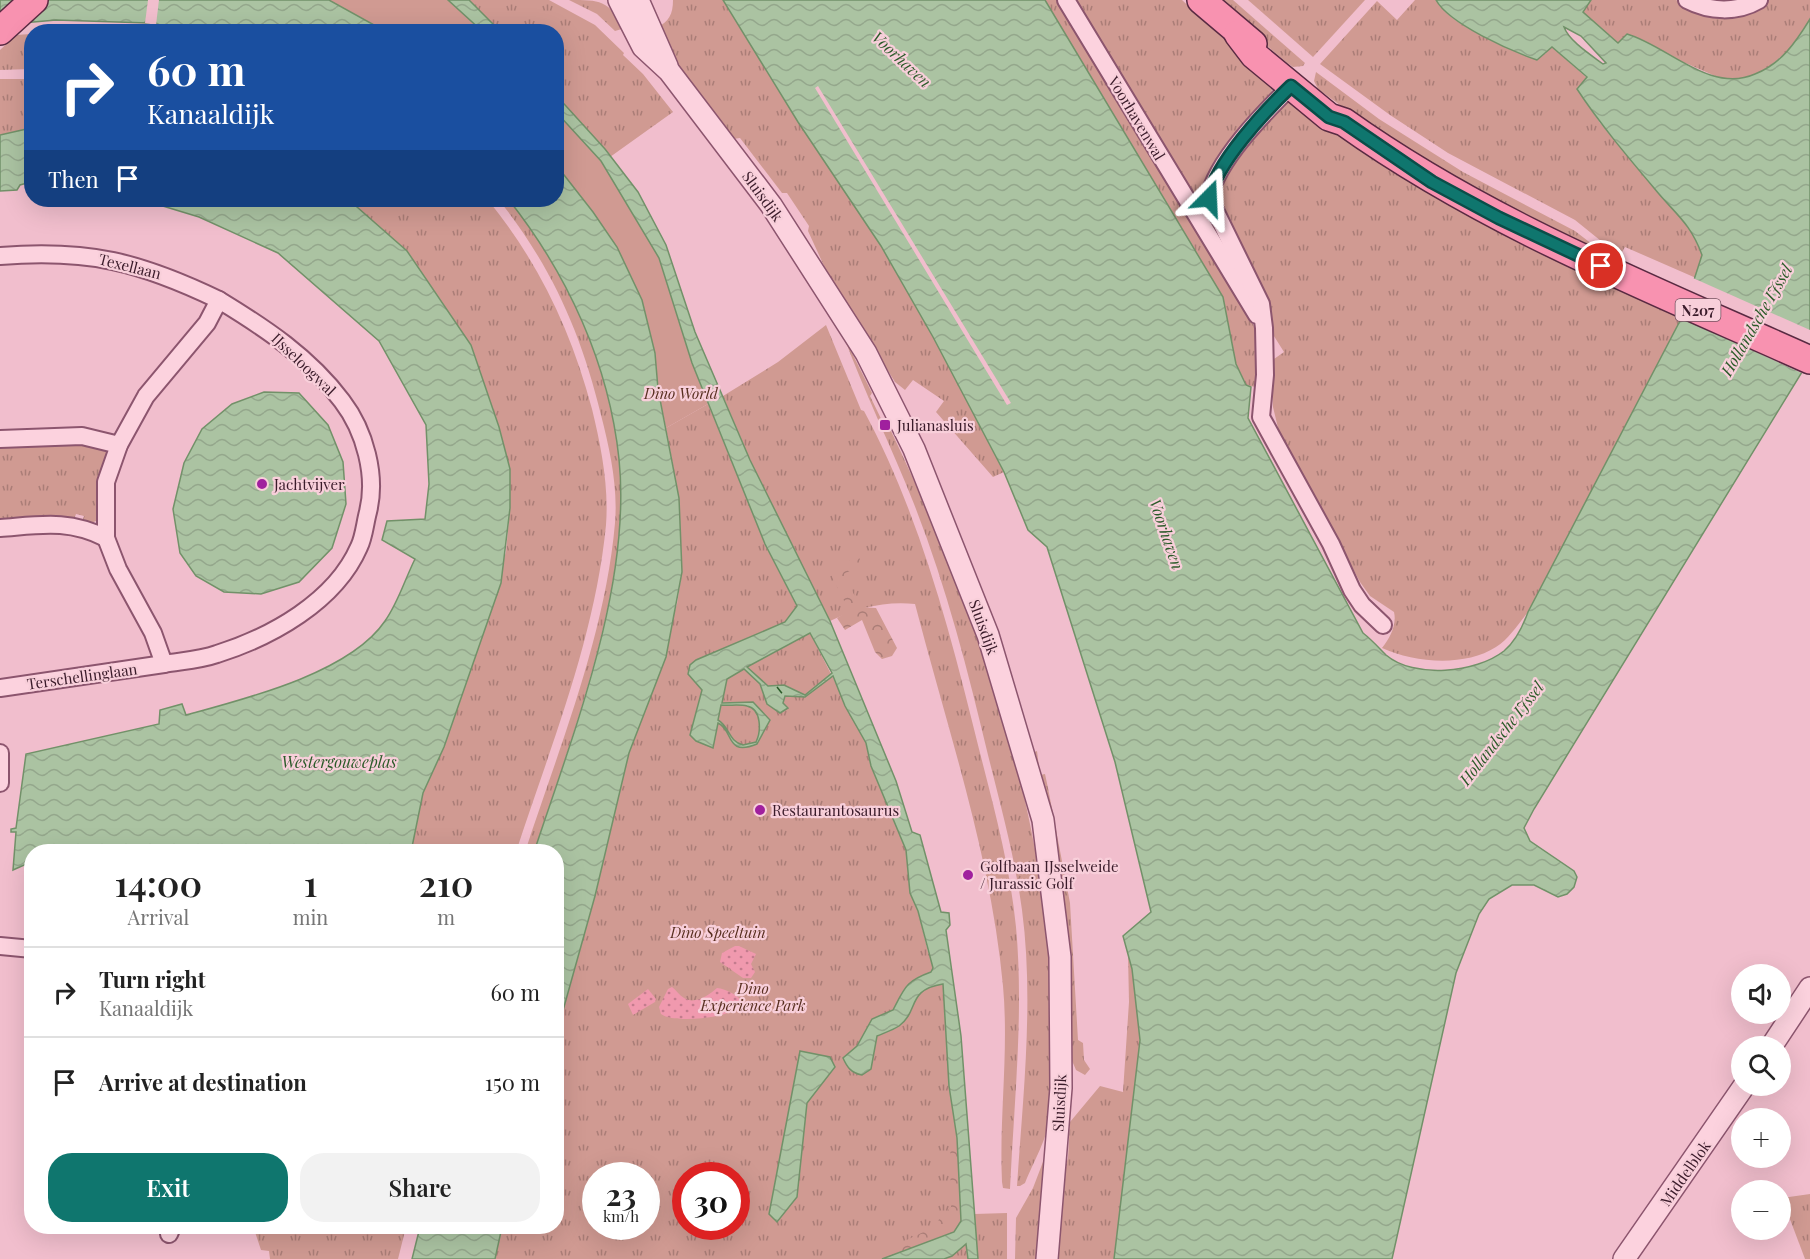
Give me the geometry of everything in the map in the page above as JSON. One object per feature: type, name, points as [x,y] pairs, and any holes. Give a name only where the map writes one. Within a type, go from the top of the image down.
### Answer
[{"type":"main road","points":[[0,31],[34,0]]},
{"type":"main road","name":"N207","points":[[1201,0],[1238,34],[1335,109],[1344,122]]},
{"type":"main road","name":"N207","points":[[1238,34],[1254,55],[1329,117],[1344,122],[1432,182],[1642,285],[1810,360]]},
{"type":"street","name":"Sluisdijk","points":[[619,0],[643,47],[669,71],[771,204],[866,353],[914,448],[988,636],[1043,820],[1060,957],[1061,1088],[1047,1259]]},
{"type":"street","name":"Sluisdijk","points":[[638,0],[669,71]]},
{"type":"street","name":"Voorhavenwal","points":[[1066,0],[1264,328]]},
{"type":"street","points":[[1687,0],[1710,9],[1725,10],[1741,8],[1759,0]]},
{"type":"street","name":"Voorhavenwal","points":[[1291,86],[1226,162],[1213,181],[1209,198],[1256,292],[1264,328],[1265,375],[1261,417],[1331,544],[1352,590],[1383,625]]},
{"type":"street","name":"Texellaan","points":[[0,256],[39,253],[105,257],[167,275],[219,300]]},
{"type":"street","points":[[164,664],[153,633],[118,569],[106,538],[106,482],[119,445],[146,396],[207,323],[219,300]]},
{"type":"street","name":"IJsseloogwal","points":[[164,664],[216,655],[264,636],[306,610],[337,581],[359,547],[372,494],[366,447],[343,402],[323,379],[275,335],[219,300]]},
{"type":"street","points":[[0,439],[82,436],[119,445]]},
{"type":"street","points":[[0,528],[59,523],[88,529],[106,538]]},
{"type":"street","name":"Terschellinglaan","points":[[0,688],[164,664]]},
{"type":"street","points":[[0,753],[0,783]]},
{"type":"street","points":[[0,946],[24,948]]},
{"type":"street","points":[[1778,1036],[1810,988]]},
{"type":"street","name":"Middelblok","points":[[1624,1259],[1737,1096]]},
{"type":"green space","points":[[329,0],[448,0],[474,24],[372,24]]},
{"type":"green space","points":[[469,0],[549,0],[595,25],[643,74],[673,112],[610,157],[564,103],[564,24],[493,24]]},
{"type":"green space","points":[[569,0],[596,1],[608,7],[625,28],[615,31],[597,14]]},
{"type":"green space","points":[[673,0],[723,0],[798,122],[881,246],[933,337],[1004,472],[993,477],[936,412],[944,401],[913,380],[905,390],[895,382],[830,279],[808,231],[809,226],[787,193],[782,193],[740,138],[733,139],[673,60],[656,28],[669,17]]},
{"type":"green space","points":[[1045,0],[1059,0],[1260,336],[1260,371],[1255,387],[1246,385],[1236,364],[1223,297]]},
{"type":"green space","points":[[1073,0],[1182,0],[1273,85],[1270,98],[1203,191],[1254,302]]},
{"type":"green space","points":[[1213,0],[1233,0],[1305,63],[1303,66],[1293,67],[1286,62]]},
{"type":"green space","points":[[1248,0],[1365,0],[1313,57]]},
{"type":"green space","points":[[1415,0],[1436,0],[1456,21],[1485,36],[1545,54],[1551,46],[1587,78],[1577,89],[1600,123],[1659,194],[1687,222],[1702,255],[1696,278],[1625,247],[1622,252],[1601,241],[1575,220],[1448,153],[1390,115],[1320,64],[1377,1],[1397,20]]},
{"type":"green space","points":[[1591,0],[1676,0],[1696,12],[1760,6],[1769,0],[1810,0],[1810,19],[1790,49],[1765,70],[1742,80],[1722,79],[1688,64],[1618,43],[1582,12]]},
{"type":"green space","points":[[24,34],[24,69],[0,70],[0,50],[16,35]]},
{"type":"green space","points":[[1316,72],[1379,119],[1463,172],[1575,231],[1601,251],[1631,267],[1525,220],[1370,127],[1318,89],[1314,81]]},
{"type":"green space","points":[[0,79],[24,79],[24,130],[0,135]]},
{"type":"green space","points":[[1285,101],[1295,101],[1682,317],[1528,612],[1505,640],[1496,647],[1470,658],[1424,660],[1382,648],[1395,622],[1394,612],[1370,596],[1360,582],[1279,432],[1273,407],[1271,355],[1274,359],[1284,352],[1272,333],[1266,297],[1217,199],[1222,177]]},
{"type":"green space","name":"Dino World","points":[[564,121],[601,161],[659,258],[692,363],[708,404],[666,428],[658,389],[655,353],[642,300],[617,247],[564,175]]},
{"type":"green space","points":[[355,207],[493,207],[538,273],[563,325],[584,380],[592,409],[605,481],[606,525],[592,609],[570,691],[519,844],[413,844],[423,793],[444,746],[506,552],[510,508],[510,469],[499,427],[471,345]]},
{"type":"green space","points":[[504,207],[514,207],[550,259],[582,322],[595,355],[614,424],[619,459],[621,507],[617,556],[596,658],[537,844],[528,844],[579,690],[602,607],[610,565],[616,509],[612,469],[604,428],[584,356],[549,276]]},
{"type":"green space","points":[[826,325],[861,410],[864,411],[884,451],[918,534],[957,663],[1006,859],[1016,927],[1019,992],[1018,1058],[1010,1189],[1003,1188],[1002,1182],[1005,1011],[997,937],[979,841],[915,604],[871,606],[830,621],[750,460],[723,396],[778,362]]},
{"type":"green space","points":[[844,337],[872,393],[870,396],[887,431],[891,431],[956,580],[984,657],[1008,735],[1028,814],[1042,894],[1051,975],[1052,1057],[1050,1116],[1046,1133],[1025,1183],[1020,1186],[1017,1186],[1026,1048],[1027,979],[1022,910],[1012,852],[964,660],[926,535]]},
{"type":"green space","name":"Dino Experience Park","points":[[708,404],[765,544],[866,743],[906,850],[910,893],[918,911],[928,952],[943,984],[949,1086],[957,1138],[968,1259],[495,1259],[500,1234],[564,1234],[564,1007],[595,896],[629,753],[677,604],[682,572],[679,498],[666,428]]},
{"type":"green space","points":[[0,444],[94,444],[105,449],[108,455],[96,521],[81,525],[84,516],[76,514],[73,522],[0,524]]},
{"type":"green space","points":[[859,556],[861,565],[844,574],[860,607],[876,608],[897,648],[892,656],[882,659],[875,652],[862,620],[845,630],[837,618],[849,611],[829,570]]},
{"type":"green space","points":[[1037,751],[1040,775],[1045,774],[1070,903],[1078,1040],[1083,1043],[1084,1060],[1090,1069],[1085,1075],[1076,1070],[1070,1056],[1032,753]]},
{"type":"green space","points":[[1128,955],[1136,991],[1139,1067],[1136,1106],[1114,1259],[1053,1259],[1061,1181],[1068,1158],[1070,1122],[1100,1086],[1123,1092],[1129,1002]]},
{"type":"green space","points":[[957,1138],[961,1221],[954,1232],[880,1259],[881,1252],[930,1229],[951,1207],[950,1154],[954,1139]]},
{"type":"green space","points":[[1046,1154],[1038,1259],[1015,1259],[1016,1218],[1033,1188]]},
{"type":"green space","points":[[1810,1194],[1810,1259],[1805,1259],[1791,1222],[1791,1197]]},
{"type":"green space","points":[[1007,1213],[1007,1259],[978,1259],[974,1214]]},
{"type":"green space","points":[[256,1234],[404,1234],[398,1259],[270,1259],[269,1251],[261,1250]]},
{"type":"sand","points":[[735,946],[756,954],[751,964],[755,972],[751,978],[743,978],[720,962],[722,953]]},
{"type":"sand","points":[[672,987],[688,1000],[697,1000],[717,988],[724,989],[741,1000],[740,1006],[725,1014],[702,1018],[668,1017],[661,1014],[659,1007],[668,989]]},
{"type":"sand","points":[[648,989],[656,999],[655,1002],[633,1015],[628,1004]]},
{"type":"water","points":[[0,0],[329,0],[372,24],[155,24],[56,20],[0,25]]},
{"type":"water","points":[[448,0],[469,0],[493,24],[474,24]]},
{"type":"water","points":[[723,0],[1045,0],[1223,297],[1236,364],[1246,385],[1251,387],[1248,418],[1363,633],[1398,663],[1412,668],[1445,670],[1478,664],[1492,658],[1504,651],[1519,633],[1682,317],[1702,255],[1687,226],[1614,140],[1577,89],[1587,77],[1552,47],[1537,60],[1482,36],[1454,18],[1436,0],[1591,0],[1583,12],[1618,43],[1627,34],[1706,73],[1722,78],[1738,79],[1755,74],[1773,64],[1793,44],[1810,19],[1810,359],[1524,828],[1530,841],[1574,871],[1577,877],[1574,887],[1567,894],[1558,897],[1534,885],[1512,885],[1489,899],[1479,914],[1456,973],[1392,1259],[1114,1259],[1140,1040],[1132,969],[1123,936],[1151,912],[1115,762],[1047,547],[1028,530],[1004,472],[933,337],[881,246],[798,122]],"holes":[[[1564,27],[1581,36],[1606,63],[1603,64],[1581,47]]]},
{"type":"water","points":[[564,104],[605,149],[638,192],[666,245],[695,332],[750,460],[830,621],[896,781],[912,832],[920,835],[941,912],[949,913],[950,925],[946,930],[961,1036],[978,1259],[968,1259],[966,1244],[952,1256],[944,1259],[882,1259],[954,1232],[961,1221],[957,1138],[949,1086],[943,984],[923,991],[915,1001],[910,1014],[899,1026],[877,1036],[871,1069],[862,1075],[855,1073],[843,1058],[857,1046],[872,1019],[893,1010],[907,986],[916,978],[931,972],[933,968],[918,911],[910,893],[906,850],[871,766],[866,743],[845,706],[833,676],[805,697],[785,696],[783,703],[788,708],[780,713],[767,704],[760,684],[744,669],[727,679],[722,703],[753,702],[770,720],[757,744],[747,747],[735,745],[723,726],[718,723],[713,748],[696,741],[690,735],[702,690],[688,674],[690,665],[696,660],[785,622],[797,606],[765,544],[692,363],[659,258],[601,161],[564,121]],"holes":[[[810,633],[832,673],[805,695],[784,685],[768,686],[747,667]],[[721,705],[741,705],[752,708],[759,721],[756,742],[743,745],[734,740],[718,720]]]},
{"type":"water","points":[[24,130],[24,184],[17,190],[0,191],[0,135]]},
{"type":"water","points":[[564,175],[617,247],[642,300],[655,353],[658,389],[679,498],[682,572],[666,657],[629,753],[595,896],[564,1007],[564,844],[537,844],[566,759],[596,658],[608,608],[617,557],[621,507],[619,459],[606,389],[595,355],[567,290],[514,207],[564,207]]},
{"type":"water","name":"Westergouweplas","points":[[166,207],[357,207],[407,251],[471,345],[499,427],[510,469],[510,508],[501,583],[444,747],[423,793],[413,844],[24,844],[24,865],[13,870],[16,832],[11,832],[11,829],[16,828],[26,754],[159,724],[160,710],[182,704],[186,715],[266,692],[322,669],[369,639],[385,621],[398,599],[415,559],[382,540],[387,521],[425,519],[429,484],[426,425],[379,341],[278,253],[199,217]]},
{"type":"water","name":"Jachtvijver","points":[[264,392],[299,393],[328,425],[343,462],[346,504],[332,548],[299,582],[261,594],[224,592],[196,576],[180,553],[173,509],[184,463],[202,429],[232,404]]},
{"type":"water","points":[[800,1051],[830,1057],[835,1067],[807,1103],[797,1197],[777,1222],[769,1214]]},
{"type":"water","points":[[418,1234],[500,1234],[495,1259],[412,1259]]},
{"type":"pier","points":[[148,0],[159,0],[156,24],[145,23]]},
{"type":"pier","points":[[818,86],[1011,403],[1007,405],[815,88]]},
{"type":"pier","points":[[1693,278],[1810,330],[1810,365],[1804,374],[1679,317]]},
{"type":"ferry route","points":[[777,687],[784,696]]},
{"type":"place","name":"Julianasluis","points":[[885,425]]},
{"type":"place","name":"Jachtvijver","points":[[262,484]]},
{"type":"place","name":"Restaurantosaurus","points":[[760,810]]},
{"type":"place","name":"Golfbaan IJsselweide / Jurassic Golf","points":[[968,875]]},
{"type":"route","points":[[1209,198],[1213,181],[1226,162],[1291,86],[1329,117],[1344,122],[1432,182],[1499,218],[1601,266]]},
{"type":"water label","name":"Voorhaven","points":[[902,59]]},
{"type":"water label","name":"Hollandsche IJssel","points":[[1756,320]]},
{"type":"water label","name":"Voorhaven","points":[[1167,534]]},
{"type":"water label","name":"Hollandsche IJssel","points":[[1501,733]]},
{"type":"park label","name":"Dino Speeltuin","points":[[718,932]]}]
